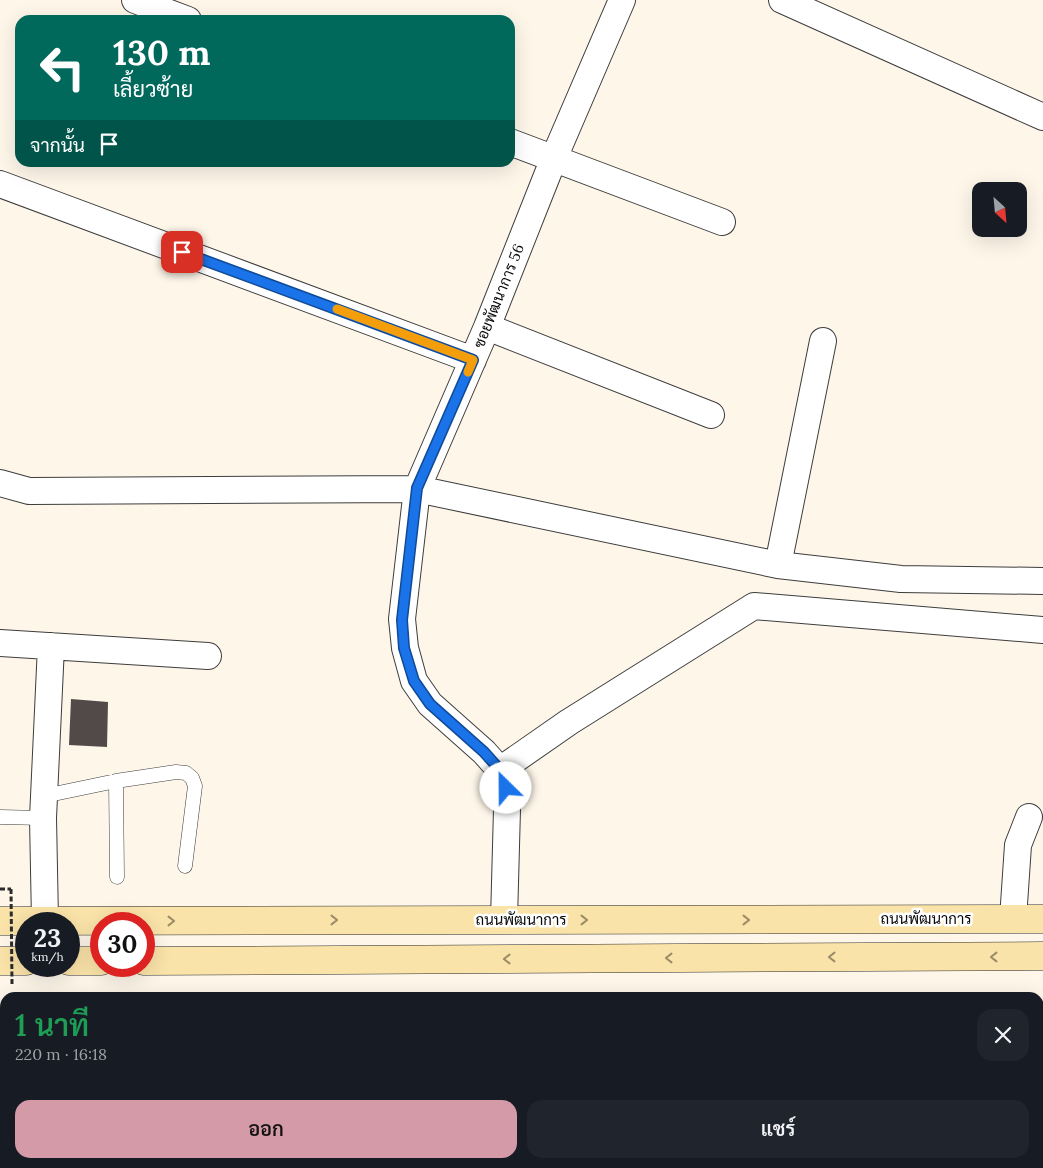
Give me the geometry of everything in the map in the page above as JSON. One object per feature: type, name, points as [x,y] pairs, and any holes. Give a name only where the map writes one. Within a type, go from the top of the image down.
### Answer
[{"type":"main road","name":"ถนนพัฒนาการ","points":[[80,921],[1043,919]]},
{"type":"main road","name":"ถนนพัฒนาการ","points":[[0,921],[15,921]]},
{"type":"main road","points":[[155,961],[1043,956]]},
{"type":"street","points":[[135,0],[175,15]]},
{"type":"street","name":"ซอยพัฒนาการ 56","points":[[504,920],[507,809],[506,788],[500,770],[484,752],[430,704],[414,681],[404,648],[402,620],[417,488],[487,327],[554,158],[622,0]]},
{"type":"street","points":[[782,0],[1043,116]]},
{"type":"street","points":[[515,144],[722,222]]},
{"type":"street","points":[[0,184],[473,360]]},
{"type":"street","points":[[487,327],[711,415]]},
{"type":"street","points":[[778,565],[823,341]]},
{"type":"street","points":[[0,483],[30,491],[417,488],[778,565],[901,579],[1043,580]]},
{"type":"street","points":[[500,770],[569,722],[754,606],[1043,630]]},
{"type":"street","points":[[0,643],[208,656]]},
{"type":"street","points":[[45,912],[44,807],[51,646]]},
{"type":"street","points":[[1013,919],[1018,845],[1029,817]]},
{"type":"lane","points":[[0,817],[44,807],[116,781],[176,772],[186,773],[192,778],[195,786],[185,866]]},
{"type":"lane","points":[[116,781],[117,877]]},
{"type":"path","points":[[0,890],[11,889],[6,973]]},
{"type":"building","points":[[71,699],[108,702],[107,747],[69,745]]},
{"type":"slow traffic","points":[[337,309],[473,360],[468,372]]},
{"type":"route","points":[[182,252],[473,360],[417,488],[402,620],[404,648],[414,681],[430,704],[484,752],[500,770],[506,788]]}]
